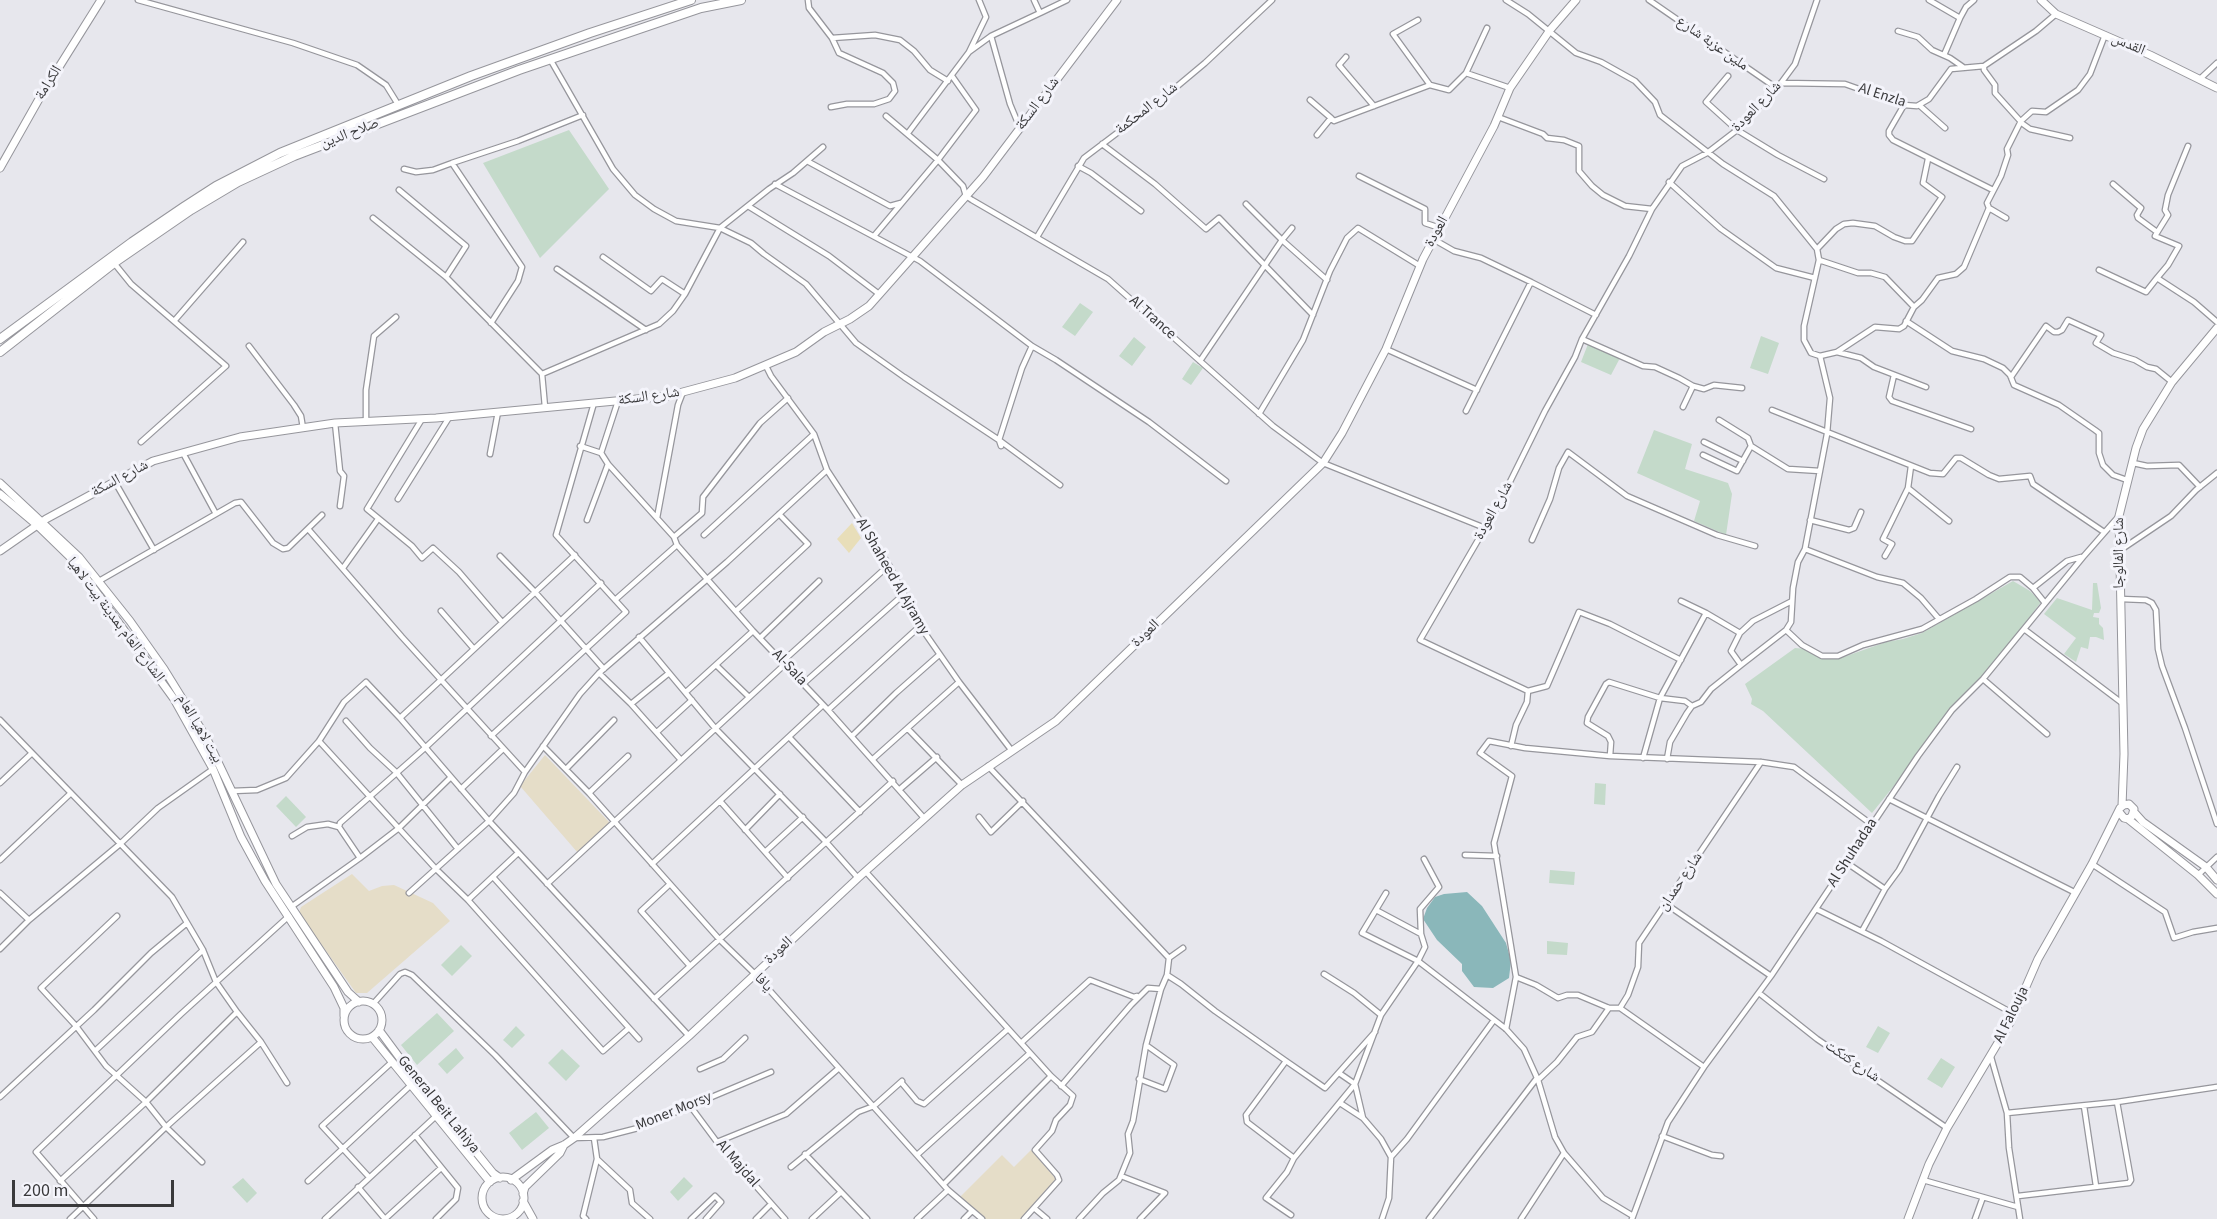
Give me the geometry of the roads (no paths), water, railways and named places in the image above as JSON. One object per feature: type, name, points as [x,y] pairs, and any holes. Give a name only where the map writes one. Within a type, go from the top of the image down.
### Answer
[{"type":"highway","name":"صلاح الدين","points":[[0,339],[124,248],[216,186],[280,153],[471,76],[691,0]]},
{"type":"highway","name":"صلاح الدين","points":[[0,352],[114,263],[191,210],[238,182],[294,156],[550,59],[701,8],[741,0]]},
{"type":"main road","name":"الكرامة","points":[[0,168],[39,99],[101,0]]},
{"type":"main road","name":"شارع السكة","points":[[0,551],[39,523],[153,461],[240,437],[335,423],[422,419],[618,401],[683,392],[735,378],[796,352],[824,332],[842,325],[869,306],[913,258],[983,177],[1117,0]]},
{"type":"main road","name":"العودة","points":[[512,1180],[552,1150],[574,1138],[690,1036],[858,878],[962,785],[1056,721],[1323,463],[1342,433],[1386,349],[1420,266],[1498,117],[1510,88],[1550,30],[1576,0]]},
{"type":"main road","name":"القدس","points":[[2040,0],[2056,14],[2217,87]]},
{"type":"main road","name":"شارع الفالوجا","points":[[2121,809],[2123,703],[2119,516],[2127,480],[2143,429],[2172,381],[2217,328]]},
{"type":"main road","name":"بيت لاهيا العام","points":[[0,483],[39,523],[79,557],[130,621],[206,737],[276,884],[348,992],[359,1002]]},
{"type":"main road","name":"الشارع العام بمدينة بيت لاهيا","points":[[0,494],[39,523],[73,560],[174,699],[213,769],[242,837],[265,881],[334,987],[341,1001],[344,1016]]},
{"type":"main road","points":[[2217,880],[2206,867],[2143,822],[2131,806],[2126,804],[2121,809],[2122,817],[2128,819],[2198,875],[2217,894]]},
{"type":"main road","name":"Al Falouja","points":[[1908,1219],[1947,1128],[2014,1014],[2038,959],[2121,809]]},
{"type":"main road","points":[[2128,819],[2134,812]]},
{"type":"main road","points":[[359,1002],[373,1004],[381,1016],[379,1030],[372,1037],[361,1039],[352,1036],[345,1026],[344,1016],[350,1007],[359,1002]]},
{"type":"main road","name":"General Beit Lahiya","points":[[379,1030],[493,1173],[500,1178]]},
{"type":"main road","name":"General Beit Lahiya","points":[[372,1037],[490,1182]]},
{"type":"main road","name":"العودة","points":[[523,1198],[525,1187],[560,1153],[564,1145]]},
{"type":"main road","points":[[523,1198],[516,1217],[501,1219],[486,1215],[483,1196],[490,1182],[500,1178],[512,1180],[519,1185],[533,1219]]},
{"type":"street","points":[[138,0],[293,43],[357,65],[386,84],[399,106]]},
{"type":"street","points":[[808,0],[809,8],[832,38],[839,53],[883,73],[893,83],[895,91],[889,99],[873,104],[831,107]]},
{"type":"street","points":[[969,52],[986,17],[979,0]]},
{"type":"street","points":[[1034,0],[1040,13]]},
{"type":"street","points":[[908,133],[969,52],[991,36],[1067,0]]},
{"type":"street","name":"شارع المحكمة","points":[[1037,237],[1084,158],[1169,94],[1272,0]]},
{"type":"street","points":[[1506,0],[1550,30],[1576,53],[1601,62],[1635,81],[1656,102],[1660,115],[1707,153],[1774,196],[1817,249],[1819,260],[1805,317],[1804,340],[1811,352],[1821,356],[1838,352],[1875,327],[1899,329],[1938,278],[1956,274],[1964,267],[1989,208],[1987,203],[2005,165],[2007,149],[2021,120],[2032,111],[2046,112],[2078,90],[2091,74],[2105,35]]},
{"type":"street","name":"ملين عزبة شارع","points":[[1649,0],[1776,87]]},
{"type":"street","name":"شارع العودة","points":[[1528,691],[1420,640],[1500,504],[1582,339],[1629,256],[1652,209],[1682,166],[1707,153],[1737,130],[1781,83],[1795,64],[1817,0]]},
{"type":"street","points":[[1929,0],[1960,18]]},
{"type":"street","points":[[1944,55],[1966,7],[1974,0]]},
{"type":"street","name":"Al Enzla","points":[[1781,83],[1845,84],[1904,105],[1919,105],[1929,99],[1951,69],[1984,66],[2048,22],[2056,14]]},
{"type":"street","points":[[1418,20],[1393,34],[1430,85]]},
{"type":"street","points":[[1310,100],[1334,121],[1430,85],[1449,90],[1466,73],[1487,28]]},
{"type":"street","points":[[1898,31],[1918,37],[1932,50],[1958,62],[1963,68]]},
{"type":"street","points":[[832,38],[875,35],[900,40],[914,51],[930,70],[948,81]]},
{"type":"street","points":[[991,36],[1010,104],[1020,128]]},
{"type":"street","points":[[1346,57],[1339,65],[1374,106]]},
{"type":"street","points":[[550,59],[613,169],[635,195],[676,221],[720,228],[751,243],[806,284],[856,343],[999,440],[1060,485]]},
{"type":"street","points":[[2201,78],[2217,63]]},
{"type":"street","points":[[1984,66],[1984,70],[1995,85],[1995,93],[2030,129],[2070,138]]},
{"type":"street","points":[[1466,73],[1510,88]]},
{"type":"street","points":[[874,236],[938,160],[976,110],[952,76]]},
{"type":"street","points":[[1728,76],[1706,102],[1737,130],[1824,179]]},
{"type":"street","points":[[1904,105],[1892,123],[1889,135],[1893,140],[1994,190]]},
{"type":"street","points":[[1919,105],[1945,128]]},
{"type":"street","points":[[405,169],[416,172],[433,170],[583,116]]},
{"type":"street","points":[[886,116],[938,160],[963,186],[966,195]]},
{"type":"street","points":[[1498,117],[1543,134],[1547,138],[1564,140],[1579,146],[1577,165],[1579,171],[1592,186],[1603,195],[1625,206],[1652,209]]},
{"type":"street","points":[[1317,135],[1331,118]]},
{"type":"street","points":[[1102,144],[1155,184],[1206,229],[1219,218],[1313,315]]},
{"type":"street","points":[[2099,270],[2146,292],[2157,278],[2179,246],[2156,236],[2168,215],[2165,210],[2168,195],[2188,146]]},
{"type":"street","points":[[542,374],[659,324],[673,311],[685,294],[720,228],[775,184],[793,174],[823,147]]},
{"type":"street","points":[[1817,249],[1836,229],[1844,224],[1853,223],[1875,226],[1894,237],[1912,241],[1942,197],[1923,183],[1928,159]]},
{"type":"street","points":[[807,160],[890,206],[903,202]]},
{"type":"street","points":[[452,163],[522,267],[518,281],[491,323]]},
{"type":"street","points":[[1078,166],[1091,173],[1141,211]]},
{"type":"street","points":[[1359,176],[1425,208],[1425,223],[1440,228]]},
{"type":"street","points":[[1669,182],[1721,229],[1776,268],[1815,278]]},
{"type":"street","points":[[775,184],[920,261],[1032,346],[1149,422],[1226,481]]},
{"type":"street","points":[[2113,184],[2141,208],[2137,215],[2138,218],[2157,232]]},
{"type":"street","points":[[399,190],[466,246],[446,277]]},
{"type":"street","name":"Al Trance","points":[[966,195],[1108,279],[1259,414],[1323,463],[1485,528]]},
{"type":"street","points":[[1246,204],[1327,280]]},
{"type":"street","points":[[748,206],[829,256],[879,294]]},
{"type":"street","points":[[1989,208],[2006,218]]},
{"type":"street","points":[[373,218],[446,277],[542,374],[545,407]]},
{"type":"street","points":[[1200,361],[1292,228]]},
{"type":"street","points":[[1259,414],[1303,340],[1347,238],[1358,228],[1420,266]]},
{"type":"street","points":[[1433,239],[1454,251],[1481,258],[1596,315]]},
{"type":"street","points":[[175,320],[243,242]]},
{"type":"street","points":[[603,257],[651,291],[662,279],[685,294]]},
{"type":"street","points":[[1819,260],[1858,273],[1871,273],[1885,278],[1914,307]]},
{"type":"street","points":[[114,263],[131,284],[226,366],[141,442]]},
{"type":"street","points":[[557,269],[646,330]]},
{"type":"street","points":[[2157,278],[2194,302],[2217,322]]},
{"type":"street","points":[[1466,411],[1531,282]]},
{"type":"street","points":[[366,422],[366,390],[374,336],[396,317]]},
{"type":"street","points":[[2011,377],[2046,326],[2058,332],[2068,320],[2101,335],[2096,342],[2113,353],[2135,360],[2147,368],[2156,369],[2172,381]]},
{"type":"street","points":[[1906,321],[1952,351],[1984,359],[2003,368],[2011,377],[2014,385],[2060,405],[2098,432],[2099,453],[2103,465],[2113,475],[2127,480]]},
{"type":"street","points":[[1582,339],[1643,366],[1649,365],[1671,374],[1693,386],[1704,388],[1714,385],[1742,388]]},
{"type":"street","points":[[249,346],[294,405],[301,416],[303,428]]},
{"type":"street","points":[[1001,446],[999,440],[1032,346]]},
{"type":"street","points":[[1386,349],[1477,390]]},
{"type":"street","points":[[1838,352],[1861,358],[1874,367],[1926,387]]},
{"type":"street","points":[[1666,759],[1670,742],[1692,706],[1701,702],[1712,689],[1785,630],[1791,622],[1798,562],[1805,549],[1827,434],[1830,398],[1821,356]]},
{"type":"street","name":"Al Shaheed Al Ajramy","points":[[766,366],[814,434],[826,470],[889,565],[920,626],[939,655],[1012,751]]},
{"type":"street","points":[[1894,375],[1889,397],[1892,401],[1971,429]]},
{"type":"street","points":[[1683,407],[1693,386]]},
{"type":"street","points":[[657,518],[678,405],[683,392]]},
{"type":"street","points":[[674,537],[702,513],[703,497],[760,423],[788,398]]},
{"type":"street","points":[[580,446],[601,453],[618,401]]},
{"type":"street","points":[[491,736],[626,612],[556,535],[594,403]]},
{"type":"street","points":[[1772,410],[1827,434],[1930,473],[1943,474],[1956,458],[1961,458],[1989,476],[1999,479],[2030,476],[2032,484],[2104,532]]},
{"type":"street","points":[[490,454],[498,412]]},
{"type":"street","points":[[398,499],[450,416]]},
{"type":"street","points":[[422,419],[367,509],[412,546],[422,558],[433,548],[459,572],[502,622]]},
{"type":"street","points":[[1719,420],[1748,438],[1751,446],[1788,469],[1820,471]]},
{"type":"street","points":[[335,423],[340,471],[344,476],[340,506]]},
{"type":"street","points":[[704,535],[814,434]]},
{"type":"street","points":[[1704,442],[1743,461]]},
{"type":"street","points":[[1703,456],[1737,471],[1751,446]]},
{"type":"street","points":[[1532,540],[1550,499],[1559,468],[1568,452],[1627,496],[1717,535],[1755,546]]},
{"type":"street","points":[[183,453],[216,514]]},
{"type":"street","name":"Al-Sala","points":[[601,453],[608,464],[674,537],[677,545],[753,631],[852,736],[924,818]]},
{"type":"street","points":[[2133,463],[2147,466],[2180,465],[2200,487]]},
{"type":"street","points":[[587,520],[608,464]]},
{"type":"street","points":[[1886,556],[1892,544],[1883,539],[1908,488],[1911,466]]},
{"type":"street","points":[[409,893],[489,821],[514,793],[543,746],[580,694],[599,673],[707,579],[826,470]]},
{"type":"street","points":[[2119,551],[2170,516],[2217,473]]},
{"type":"street","points":[[115,482],[154,550]]},
{"type":"street","points":[[1908,488],[1949,521]]},
{"type":"street","points":[[99,581],[241,501],[273,543],[283,549],[288,548],[309,530],[321,515]]},
{"type":"street","points":[[1810,520],[1850,530],[1854,528],[1861,512]]},
{"type":"street","points":[[736,610],[808,544],[779,514]]},
{"type":"street","name":"Al Shuhadaa","points":[[1633,1217],[1668,1122],[1704,1067],[1771,976],[1871,824],[1952,711],[1983,679],[2083,556],[2119,516]]},
{"type":"street","points":[[343,568],[378,519]]},
{"type":"street","points":[[309,530],[402,637],[525,772]]},
{"type":"street","points":[[615,600],[677,545]]},
{"type":"street","points":[[1805,549],[1877,577],[1903,583],[1921,598],[1939,619]]},
{"type":"street","points":[[400,718],[575,555]]},
{"type":"street","points":[[500,556],[604,669]]},
{"type":"street","points":[[2033,588],[2067,561],[2083,556]]},
{"type":"street","points":[[547,884],[782,667],[783,661],[889,565]]},
{"type":"street","points":[[1785,630],[1802,645],[1822,656],[1838,656],[1863,645],[1922,629],[2010,577],[2020,577],[2045,603]]},
{"type":"street","points":[[760,638],[819,581]]},
{"type":"street","points":[[339,827],[340,823],[426,747],[601,584]]},
{"type":"street","points":[[804,684],[904,594]]},
{"type":"street","points":[[2121,599],[2142,599],[2154,606],[2162,666],[2217,824]]},
{"type":"street","points":[[1681,601],[1740,633]]},
{"type":"street","points":[[1741,665],[1731,651],[1740,633],[1754,621],[1792,601]]},
{"type":"street","points":[[441,611],[474,649]]},
{"type":"street","points":[[1511,746],[1516,725],[1527,702],[1528,691],[1547,686],[1579,612],[1610,624],[1680,660]]},
{"type":"street","points":[[1643,758],[1660,698],[1706,613]]},
{"type":"street","points":[[828,710],[920,626]]},
{"type":"street","points":[[2024,629],[2123,703]]},
{"type":"street","points":[[686,692],[753,631]]},
{"type":"street","points":[[639,637],[716,728],[858,878]]},
{"type":"street","points":[[852,736],[939,655]]},
{"type":"street","points":[[716,665],[749,697]]},
{"type":"street","points":[[599,673],[631,704],[681,760]]},
{"type":"street","points":[[631,704],[669,673]]},
{"type":"street","points":[[1983,679],[2047,734]]},
{"type":"street","points":[[232,791],[256,790],[286,778],[319,741],[344,702],[366,682],[426,747],[450,778],[489,821],[690,1036]]},
{"type":"street","points":[[873,759],[959,682]]},
{"type":"street","points":[[1611,756],[1611,742],[1608,736],[1587,723],[1606,684],[1612,682],[1660,698],[1685,701],[1692,706]]},
{"type":"street","points":[[657,732],[692,700]]},
{"type":"street","points":[[652,864],[823,705]]},
{"type":"street","points":[[0,720],[172,897],[203,950],[216,982],[261,1042],[287,1083]]},
{"type":"street","points":[[566,769],[614,720]]},
{"type":"street","points":[[346,721],[396,772],[458,849]]},
{"type":"street","points":[[0,730],[5,725]]},
{"type":"street","points":[[908,729],[962,785]]},
{"type":"street","points":[[789,736],[860,812]]},
{"type":"street","points":[[319,741],[436,869],[468,900],[603,1051],[629,1028]]},
{"type":"street","points":[[1506,1029],[1516,977],[1494,843],[1512,776],[1480,753],[1489,741],[1511,746],[1611,756],[1761,762],[1794,767],[1871,824]]},
{"type":"street","name":"يافا","points":[[543,746],[720,940],[755,974],[948,1190],[982,1219]]},
{"type":"street","points":[[461,789],[503,749]]},
{"type":"street","points":[[0,783],[32,753]]},
{"type":"street","points":[[589,794],[628,756]]},
{"type":"street","points":[[900,789],[937,757]]},
{"type":"street","name":"شارع حمدان","points":[[1620,1008],[1628,995],[1638,967],[1639,944],[1761,762]]},
{"type":"street","points":[[988,766],[1169,958]]},
{"type":"street","points":[[1862,931],[1957,767]]},
{"type":"street","points":[[0,949],[29,920],[120,844],[158,808],[213,769]]},
{"type":"street","points":[[291,907],[399,828],[450,778]]},
{"type":"street","points":[[654,999],[893,781]]},
{"type":"street","points":[[0,860],[70,793]]},
{"type":"street","points":[[745,830],[780,794]]},
{"type":"street","points":[[1889,799],[2076,893]]},
{"type":"street","points":[[720,801],[788,878]]},
{"type":"street","points":[[979,817],[991,832],[1023,801]]},
{"type":"street","points":[[765,852],[802,817]]},
{"type":"street","points":[[292,836],[307,826],[328,824],[339,827],[360,858]]},
{"type":"street","points":[[468,900],[518,852]]},
{"type":"street","points":[[1465,855],[1497,856]]},
{"type":"street","points":[[2198,875],[2217,857]]},
{"type":"street","points":[[1291,1215],[1266,1198],[1287,1172],[1294,1158],[1355,1084],[1381,1015],[1425,947],[1421,934],[1420,909],[1439,887],[1424,859]]},
{"type":"street","points":[[1847,862],[1885,889]]},
{"type":"street","points":[[2092,864],[2165,912],[2174,938],[2217,928]]},
{"type":"street","points":[[866,872],[1020,1043],[1073,1096],[1070,1105],[1056,1120],[1052,1131],[1035,1150],[1059,1180],[1024,1219]]},
{"type":"street","points":[[493,877],[639,1039]]},
{"type":"street","points":[[670,884],[641,911],[690,966]]},
{"type":"street","points":[[0,893],[29,920]]},
{"type":"street","points":[[1386,893],[1362,933],[1418,961],[1506,1029],[1524,1049],[1537,1079],[1555,1137],[1564,1153],[1603,1198],[1633,1217]]},
{"type":"street","points":[[1666,904],[1771,976]]},
{"type":"street","points":[[1816,909],[1862,931],[2014,1014]]},
{"type":"street","points":[[1376,910],[1421,934]]},
{"type":"street","points":[[117,916],[41,988],[76,1026],[106,1066],[146,1102],[166,1127],[202,1162]]},
{"type":"street","points":[[94,1219],[36,1152],[289,916]]},
{"type":"street","points":[[0,1097],[151,953],[187,923]]},
{"type":"street","points":[[1079,1219],[1103,1193],[1119,1180],[1130,1153],[1128,1134],[1133,1121],[1146,1045],[1161,988],[1167,975],[1169,958],[1184,948]]},
{"type":"street","points":[[95,1051],[203,950]]},
{"type":"street","points":[[373,1004],[400,974],[405,972],[412,975],[495,1055],[574,1138]]},
{"type":"street","points":[[1324,974],[1354,993],[1381,1015]]},
{"type":"street","points":[[1167,975],[1325,1088],[1375,1032]]},
{"type":"street","points":[[1516,977],[1558,998],[1578,995],[1609,1008],[1620,1008],[1704,1067]]},
{"type":"street","points":[[1020,1043],[1090,980],[1134,997],[1148,988],[1161,988]]},
{"type":"street","points":[[1061,1086],[1148,988]]},
{"type":"street","name":"شارع كتكت","points":[[1759,993],[1817,1039],[1947,1128]]},
{"type":"street","points":[[1432,1218],[1537,1079],[1557,1062],[1577,1037],[1592,1032],[1609,1008]]},
{"type":"street","points":[[60,1182],[146,1102],[237,1012]]},
{"type":"street","points":[[1391,1157],[1407,1139],[1494,1020]]},
{"type":"street","points":[[791,1167],[858,1112],[874,1106],[902,1081],[916,1101],[924,1104],[1008,1029]]},
{"type":"street","points":[[700,1069],[723,1059],[745,1038]]},
{"type":"street","points":[[70,1219],[166,1127],[261,1042]]},
{"type":"street","points":[[1139,1079],[1165,1089],[1174,1065],[1146,1045]]},
{"type":"street","points":[[917,1155],[1030,1053]]},
{"type":"street","points":[[1990,1056],[2007,1113],[2009,1148],[2020,1219]]},
{"type":"street","points":[[1286,1061],[1246,1115],[1247,1122],[1294,1158]]},
{"type":"street","points":[[369,1177],[322,1126],[392,1062]]},
{"type":"street","points":[[717,1142],[786,1114],[839,1068]]},
{"type":"street","name":"Moner Morsy","points":[[574,1138],[594,1138],[638,1128],[771,1072]]},
{"type":"street","points":[[1339,1072],[1355,1084],[1362,1118]]},
{"type":"street","points":[[944,1184],[1051,1076]]},
{"type":"street","points":[[308,1181],[411,1085]]},
{"type":"street","points":[[2007,1113],[2117,1102],[2217,1087]]},
{"type":"street","points":[[2018,1196],[2129,1183],[2131,1180],[2117,1102]]},
{"type":"street","points":[[1340,1103],[1362,1118],[1381,1139],[1391,1157],[1389,1198],[1382,1219]]},
{"type":"street","points":[[2084,1106],[2096,1186]]},
{"type":"street","name":"Al Majdal","points":[[691,1107],[717,1142],[784,1219]]},
{"type":"street","points":[[325,1219],[436,1116]]},
{"type":"street","points":[[415,1135],[458,1188],[456,1199],[436,1219]]},
{"type":"street","points":[[1662,1136],[1712,1155],[1722,1156]]},
{"type":"street","points":[[586,1219],[583,1216],[597,1159],[594,1138]]},
{"type":"street","points":[[1521,1219],[1564,1153]]},
{"type":"street","points":[[805,1154],[867,1219]]},
{"type":"street","points":[[597,1159],[630,1190],[632,1203],[648,1218]]},
{"type":"street","points":[[358,1187],[385,1219],[441,1168]]},
{"type":"street","points":[[1120,1176],[1165,1193],[1140,1219]]},
{"type":"street","points":[[1923,1180],[2018,1207]]},
{"type":"street","points":[[917,1219],[948,1190]]},
{"type":"street","points":[[812,1219],[842,1192]]},
{"type":"street","points":[[691,1219],[715,1196],[721,1202],[706,1219]]},
{"type":"street","points":[[1975,1219],[1983,1197]]},
{"type":"street","points":[[756,1219],[771,1204]]},
{"type":"street","points":[[1034,1208],[1047,1219]]},
{"type":"street","points":[[964,1219],[972,1211]]},
{"type":"water","points":[[1467,892],[1482,906],[1506,943],[1511,961],[1509,978],[1493,988],[1474,987],[1462,971],[1462,964],[1437,940],[1423,919],[1435,897]]}]
